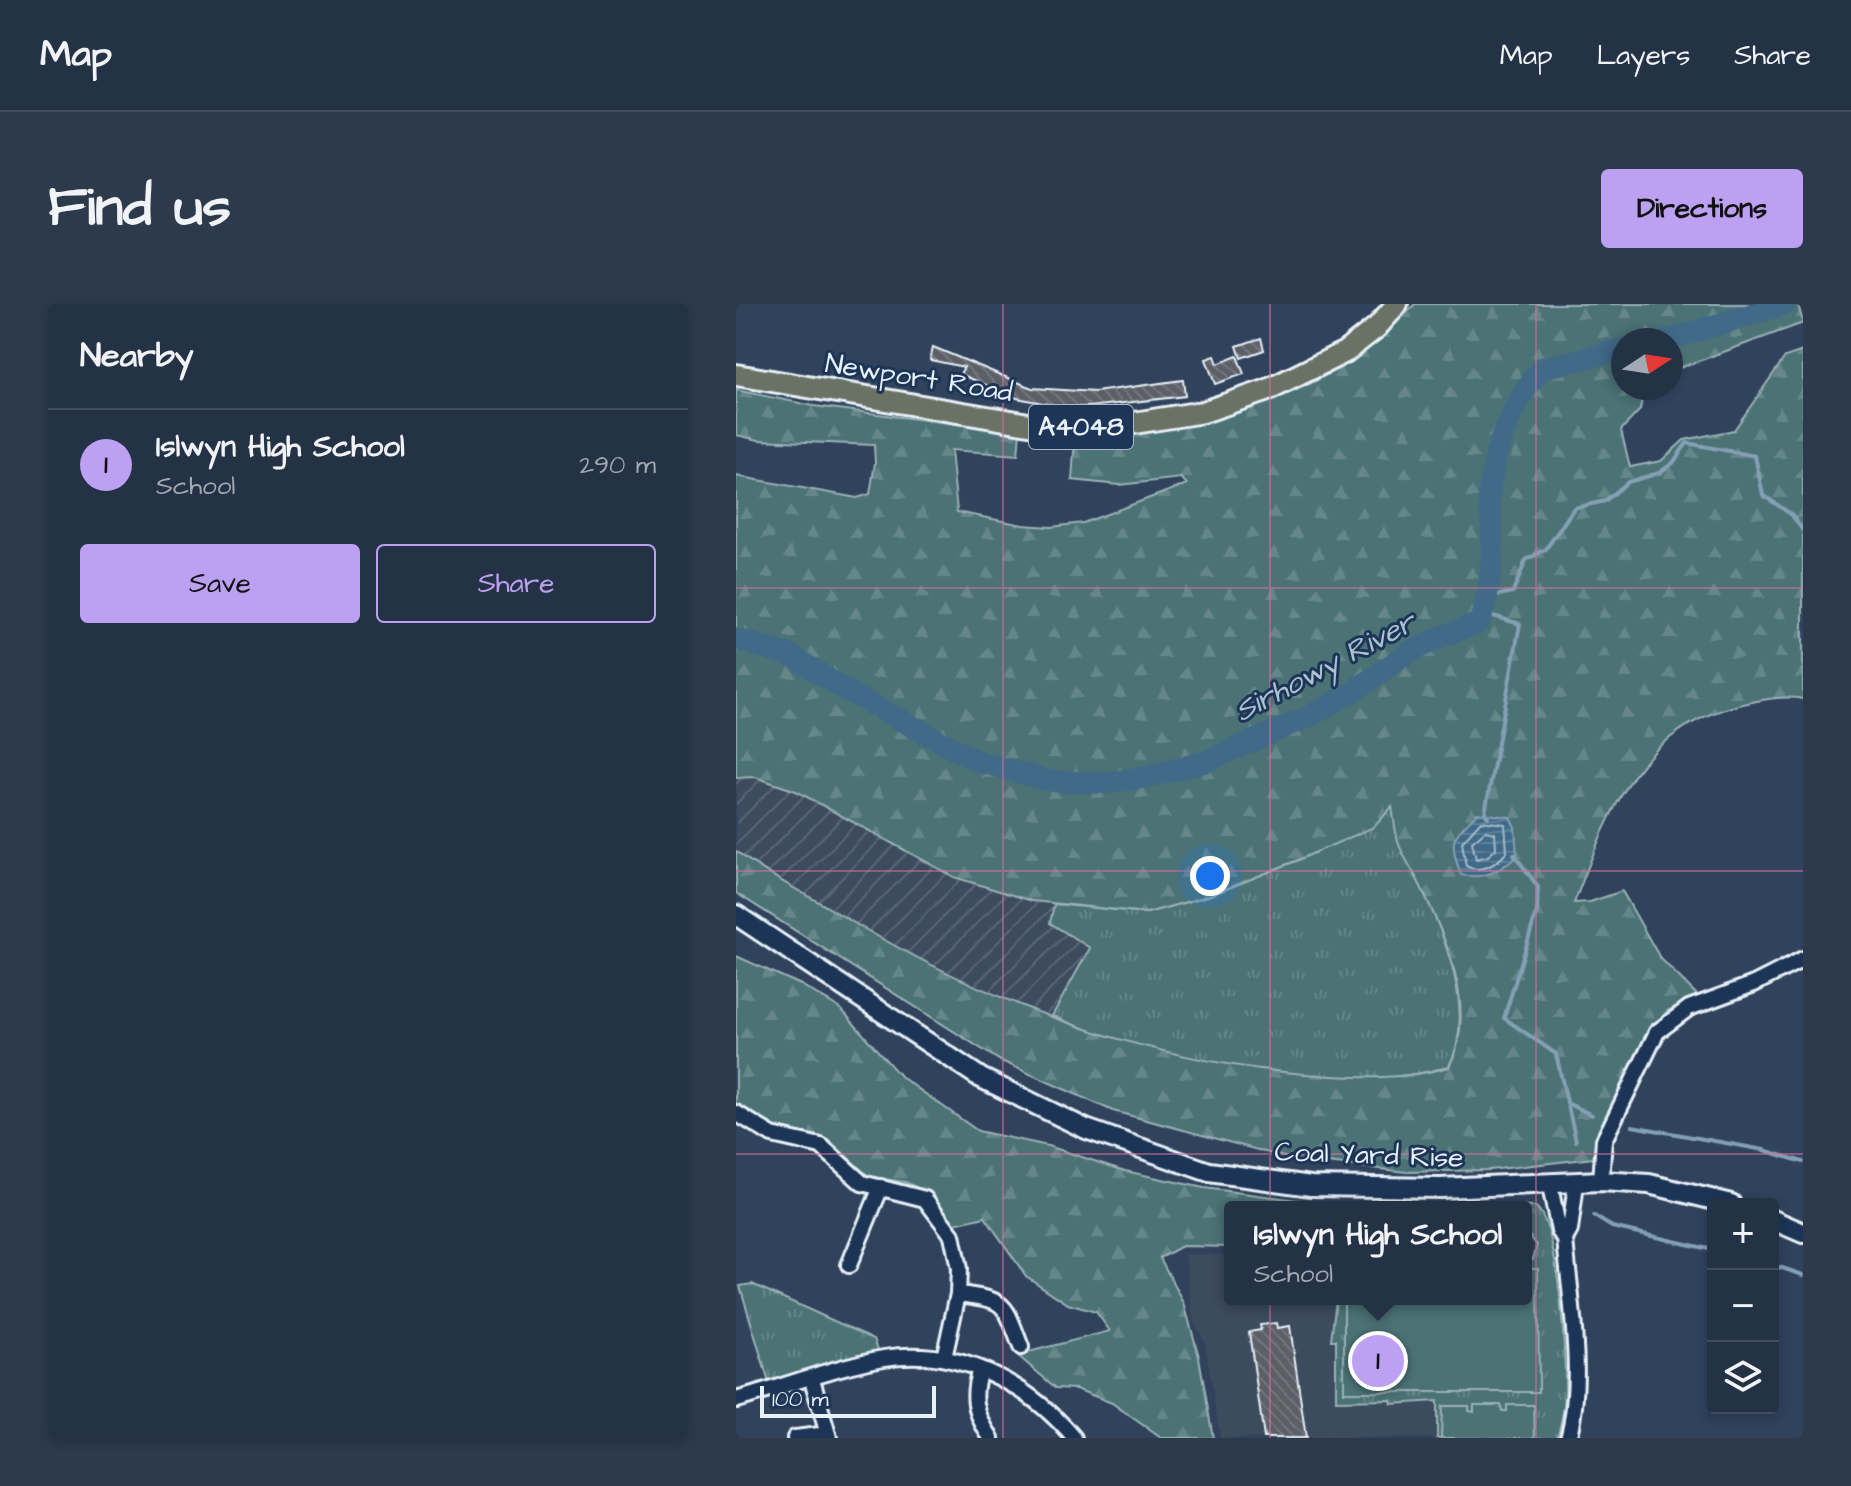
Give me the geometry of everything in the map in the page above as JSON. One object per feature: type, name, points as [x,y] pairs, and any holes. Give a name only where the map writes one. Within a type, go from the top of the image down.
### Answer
[{"type":"main road","name":"Newport Road","points":[[736,375],[1041,426],[1115,426],[1203,412],[1268,390],[1345,352],[1377,327],[1397,304]]},
{"type":"main road","name":"Coal Yard Rise","points":[[736,915],[981,1078],[1086,1129],[1209,1172],[1311,1186],[1550,1186],[1601,1181],[1649,1184],[1707,1198]]},
{"type":"main road","points":[[1779,1223],[1803,1233]]},
{"type":"street","points":[[1601,1181],[1604,1140],[1657,1032],[1689,1008],[1754,984],[1803,959]]},
{"type":"street","points":[[736,1113],[772,1135],[821,1146],[862,1183],[925,1199],[952,1235],[959,1269],[958,1294],[944,1358]]},
{"type":"street","points":[[1568,1438],[1575,1390],[1565,1239],[1570,1230],[1576,1184]]},
{"type":"street","points":[[1550,1186],[1559,1231],[1565,1239]]},
{"type":"street","points":[[849,1265],[881,1187]]},
{"type":"street","points":[[958,1294],[994,1298],[1006,1309],[1021,1347]]},
{"type":"street","points":[[736,1400],[885,1358],[944,1358],[980,1369],[1031,1395],[1074,1438]]},
{"type":"street","points":[[980,1369],[973,1397],[978,1419],[991,1438]]},
{"type":"street","points":[[795,1438],[828,1436],[812,1379]]},
{"type":"shaded area","points":[[755,777],[796,791],[842,817],[1032,901],[1054,904],[1050,923],[1090,947],[1052,1016],[966,984],[876,937],[736,851],[736,778]]},
{"type":"shaded area","points":[[1185,1254],[1224,1255],[1224,1305],[1530,1305],[1542,1438],[1220,1438],[1205,1343],[1193,1321]]},
{"type":"green space","points":[[1415,304],[1798,304],[1803,323],[1683,367],[1683,328],[1611,328],[1611,400],[1642,400],[1640,410],[1621,430],[1630,467],[1661,461],[1684,440],[1734,430],[1785,357],[1803,351],[1803,699],[1781,698],[1743,704],[1707,715],[1677,732],[1653,753],[1632,778],[1600,837],[1574,903],[1590,902],[1622,891],[1660,958],[1698,996],[1667,1011],[1645,1037],[1594,1158],[1489,1170],[1407,1172],[1291,1159],[1113,1111],[999,1060],[736,893],[736,851],[781,881],[941,970],[1057,1019],[1117,1039],[1178,1054],[1241,1066],[1341,1077],[1413,1075],[1449,1067],[1461,1022],[1455,974],[1439,926],[1401,849],[1392,807],[1374,827],[1298,860],[1211,895],[1147,913],[1032,901],[954,877],[796,791],[755,777],[736,778],[736,476],[857,498],[870,494],[875,463],[874,445],[759,440],[736,435],[736,390],[814,406],[1020,432],[1018,455],[951,450],[957,512],[1023,525],[1051,527],[1083,523],[1187,484],[1181,478],[1119,485],[1072,480],[1075,437],[1187,423],[1260,404],[1326,375],[1387,332]]},
{"type":"green space","points":[[1393,806],[1401,848],[1438,925],[1454,973],[1460,1022],[1457,1045],[1449,1066],[1406,1075],[1357,1078],[1249,1070],[1141,1046],[1052,1016],[1090,948],[1050,923],[1054,904],[1147,913],[1211,895],[1298,860]]},
{"type":"green space","points":[[736,956],[801,985],[841,1009],[900,1076],[978,1131],[1048,1146],[1125,1171],[1204,1188],[1304,1201],[1224,1201],[1224,1247],[1182,1246],[1160,1258],[1184,1303],[1199,1357],[1213,1438],[1161,1438],[1112,1403],[1076,1389],[1056,1388],[1017,1355],[1110,1331],[1096,1312],[1068,1304],[1026,1276],[985,1217],[955,1224],[931,1194],[905,1182],[869,1177],[829,1140],[772,1127],[736,1105]]},
{"type":"green space","points":[[1532,1207],[1536,1207],[1544,1219],[1551,1240],[1560,1295],[1565,1401],[1557,1438],[1437,1438],[1437,1401],[1392,1404],[1391,1400],[1336,1401],[1336,1340],[1331,1340],[1335,1305],[1532,1305],[1532,1259],[1537,1245],[1532,1239]]},
{"type":"green space","points":[[1532,1268],[1538,1268],[1539,1392],[1344,1392],[1344,1305],[1532,1305]]},
{"type":"green space","points":[[752,1284],[874,1339],[879,1352],[769,1383],[740,1286]]},
{"type":"green space","points":[[1474,1405],[1501,1405],[1502,1411],[1507,1411],[1507,1405],[1534,1405],[1535,1438],[1441,1438],[1442,1406],[1469,1406],[1469,1411],[1474,1412]]},
{"type":"water","points":[[1477,813],[1510,817],[1515,827],[1517,857],[1491,873],[1461,875],[1454,853],[1455,839]]},
{"type":"building","points":[[1261,338],[1264,350],[1241,358],[1237,346]]},
{"type":"building","points":[[933,347],[1032,388],[1095,392],[1183,380],[1185,396],[1063,407],[1017,398],[960,374],[964,367],[930,360]]},
{"type":"building","points":[[1215,356],[1218,364],[1237,356],[1244,374],[1215,384],[1206,359]]},
{"type":"building","points":[[1276,1323],[1277,1328],[1290,1326],[1306,1438],[1264,1438],[1249,1332],[1261,1330],[1260,1325]]},
{"type":"waterway","name":"Sirhowy River","points":[[1683,335],[1785,304]]},
{"type":"waterway","name":"Sirhowy River","points":[[736,639],[792,656],[847,691],[977,761],[1049,781],[1105,783],[1147,777],[1207,761],[1306,718],[1351,693],[1408,653],[1479,623],[1491,567],[1491,478],[1505,427],[1542,368],[1611,352]]},
{"type":"waterway","points":[[1489,597],[1513,592],[1526,560],[1546,549],[1574,508],[1605,501],[1628,482],[1659,473],[1673,463],[1687,443],[1755,456],[1763,495],[1792,515],[1803,531]]},
{"type":"waterway","points":[[1483,613],[1520,624],[1485,813],[1488,817]]},
{"type":"waterway","points":[[1514,854],[1538,887],[1537,911],[1504,1018],[1556,1054],[1576,1141]]},
{"type":"waterway","points":[[1567,1103],[1592,1115]]},
{"type":"waterway","points":[[1632,1126],[1764,1150],[1803,1162]]},
{"type":"waterway","points":[[1594,1216],[1612,1227],[1707,1249]]},
{"type":"waterway","points":[[1779,1267],[1803,1275]]},
{"type":"place","name":"Islwyn High School","points":[[1378,1361]]}]
